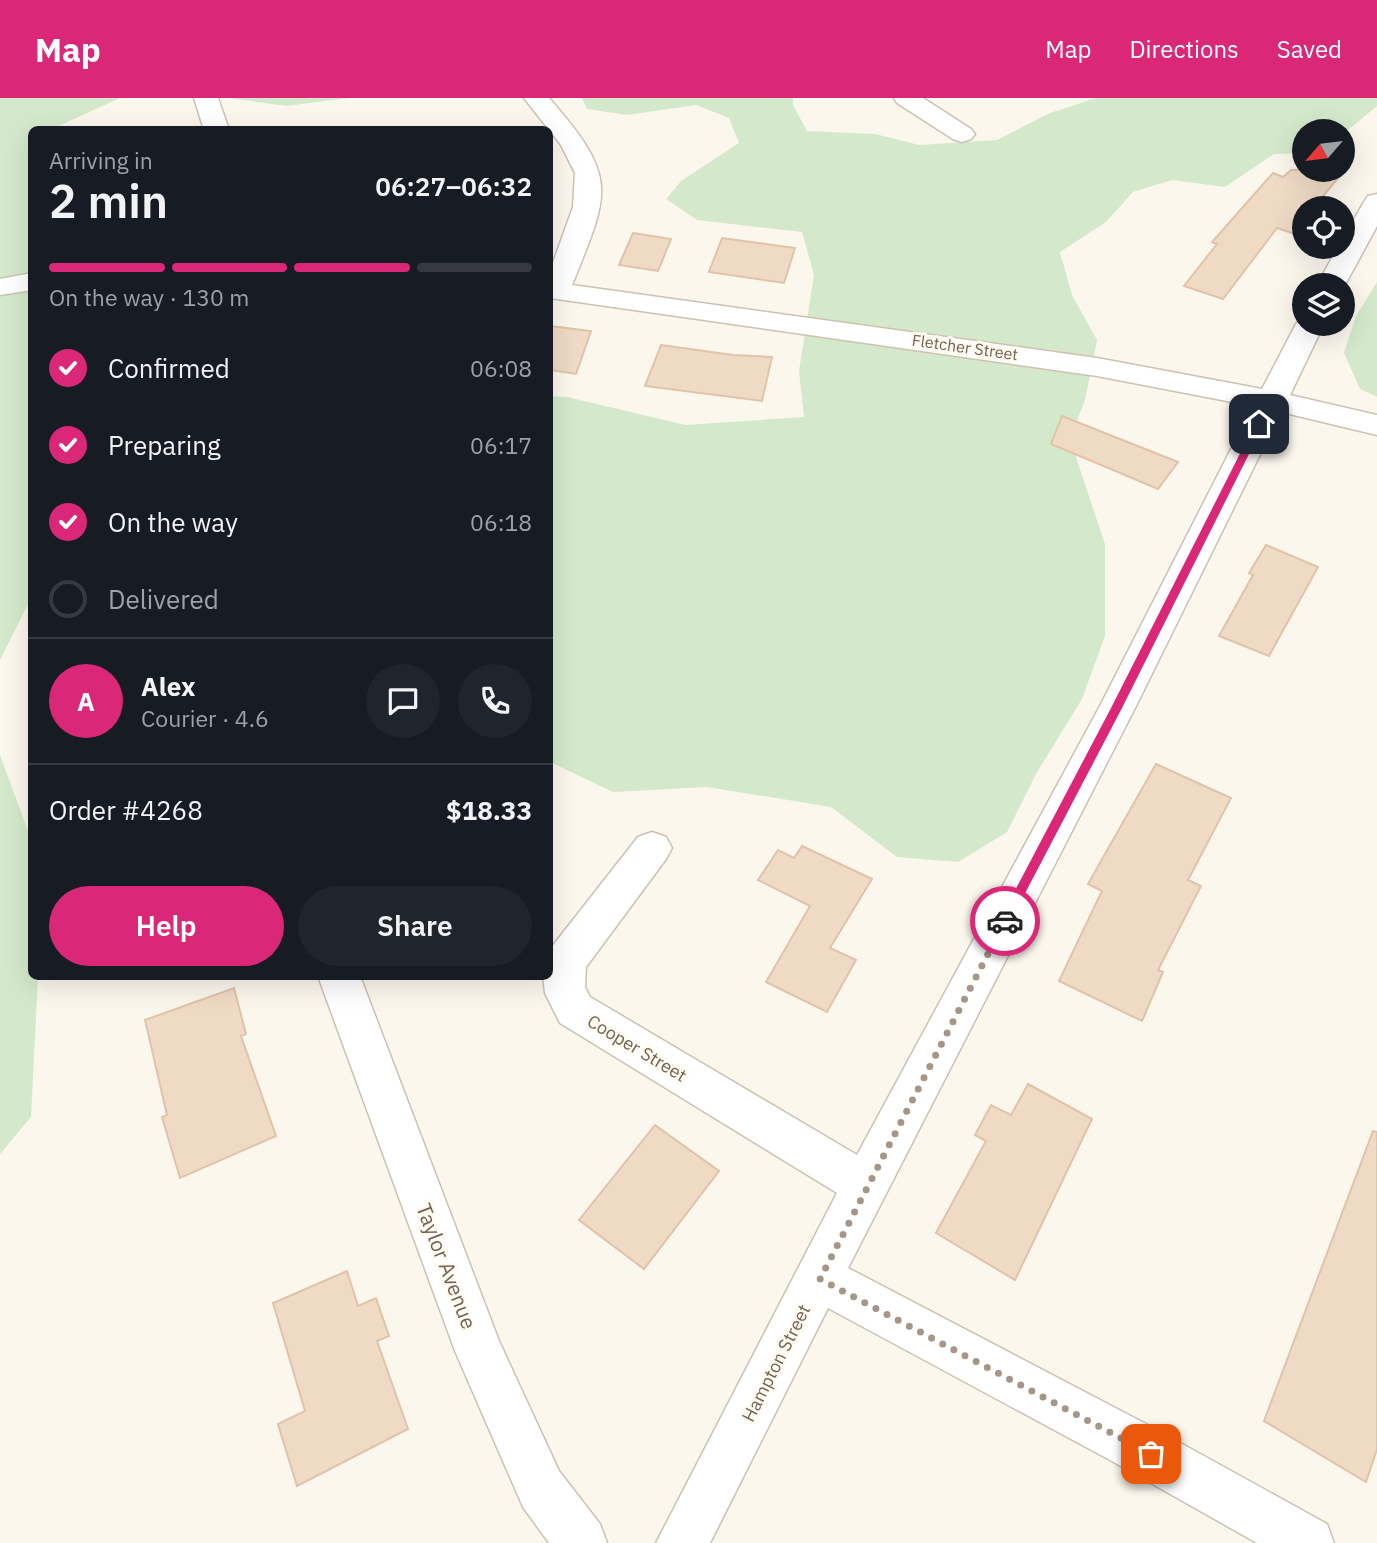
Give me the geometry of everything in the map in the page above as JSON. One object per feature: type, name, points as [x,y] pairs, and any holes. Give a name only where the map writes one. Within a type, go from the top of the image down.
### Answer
[{"type":"street","points":[[206,98],[216,126]]},
{"type":"street","points":[[536,98],[583,158],[590,183],[586,212],[553,288]]},
{"type":"street","points":[[906,98],[962,134]]},
{"type":"street","points":[[1338,273],[1377,202]]},
{"type":"street","points":[[0,287],[28,282]]},
{"type":"street","name":"Fletcher Street","points":[[553,290],[1097,367],[1271,400],[1377,425]]},
{"type":"street","name":"Hampton Street","points":[[682,1543],[1117,708],[1304,336]]},
{"type":"street","name":"Cooper Street","points":[[652,848],[566,961],[564,995],[575,1010],[867,1186]]},
{"type":"street","name":"Taylor Avenue","points":[[340,980],[479,1351],[541,1489],[581,1543]]},
{"type":"street","points":[[820,1279],[1116,1435],[1308,1543]]},
{"type":"green space","points":[[0,98],[120,98],[59,126],[28,126],[28,604],[0,660]]},
{"type":"green space","points":[[230,98],[349,98],[286,106]]},
{"type":"green space","points":[[582,98],[793,98],[793,105],[807,131],[875,134],[919,145],[997,140],[1050,113],[1096,98],[1377,98],[1377,106],[1355,124],[1355,119],[1292,119],[1292,153],[1274,154],[1225,187],[1172,180],[1133,192],[1106,222],[1060,252],[1072,295],[1097,340],[1085,400],[1070,439],[1105,544],[1105,636],[1082,699],[1036,774],[1007,832],[958,862],[897,857],[831,807],[707,787],[613,792],[553,763],[553,396],[567,397],[686,425],[804,417],[799,371],[814,275],[802,232],[697,220],[666,199],[681,181],[739,143],[729,118],[696,105],[627,115],[587,109]]},
{"type":"green space","points":[[1377,282],[1377,397],[1360,389],[1344,353],[1350,336],[1355,336],[1356,316]]},
{"type":"green space","points":[[0,755],[28,831],[28,980],[38,980],[31,1117],[0,1154]]},
{"type":"building","points":[[1292,170],[1292,182],[1335,182],[1323,196],[1292,196],[1292,233],[1277,228],[1223,299],[1184,286],[1217,244],[1212,242],[1273,173],[1283,177]]},
{"type":"building","points":[[633,233],[671,239],[658,271],[619,265]]},
{"type":"building","points":[[722,238],[795,248],[784,283],[709,272]]},
{"type":"building","points":[[553,326],[591,331],[576,374],[553,370]]},
{"type":"building","points":[[661,345],[733,355],[772,357],[762,401],[645,386]]},
{"type":"building","points":[[1062,416],[1178,462],[1158,489],[1051,444]]},
{"type":"building","points":[[1266,545],[1318,567],[1269,656],[1219,636],[1253,575],[1249,573]]},
{"type":"building","points":[[1156,764],[1231,798],[1188,880],[1201,886],[1158,970],[1163,972],[1142,1021],[1059,981],[1102,891],[1088,884]]},
{"type":"building","points":[[802,846],[872,879],[830,948],[856,960],[827,1012],[766,982],[810,906],[758,880],[778,850],[794,858]]},
{"type":"building","points":[[234,988],[246,1034],[241,1036],[276,1136],[180,1178],[162,1117],[167,1115],[145,1020]]},
{"type":"building","points":[[1028,1084],[1092,1119],[1015,1280],[936,1233],[986,1141],[975,1135],[991,1105],[1011,1115]]},
{"type":"building","points":[[655,1125],[719,1171],[644,1269],[579,1220]]},
{"type":"building","points":[[1373,1131],[1377,1132],[1377,1449],[1366,1482],[1264,1421]]},
{"type":"building","points":[[347,1271],[358,1306],[376,1298],[389,1336],[377,1341],[408,1429],[297,1486],[278,1424],[305,1411],[273,1303]]},
{"type":"way so far","points":[[1005,921],[892,1134],[820,1279],[1151,1454]]},
{"type":"route","points":[[1005,921],[1117,708],[1259,424]]}]
